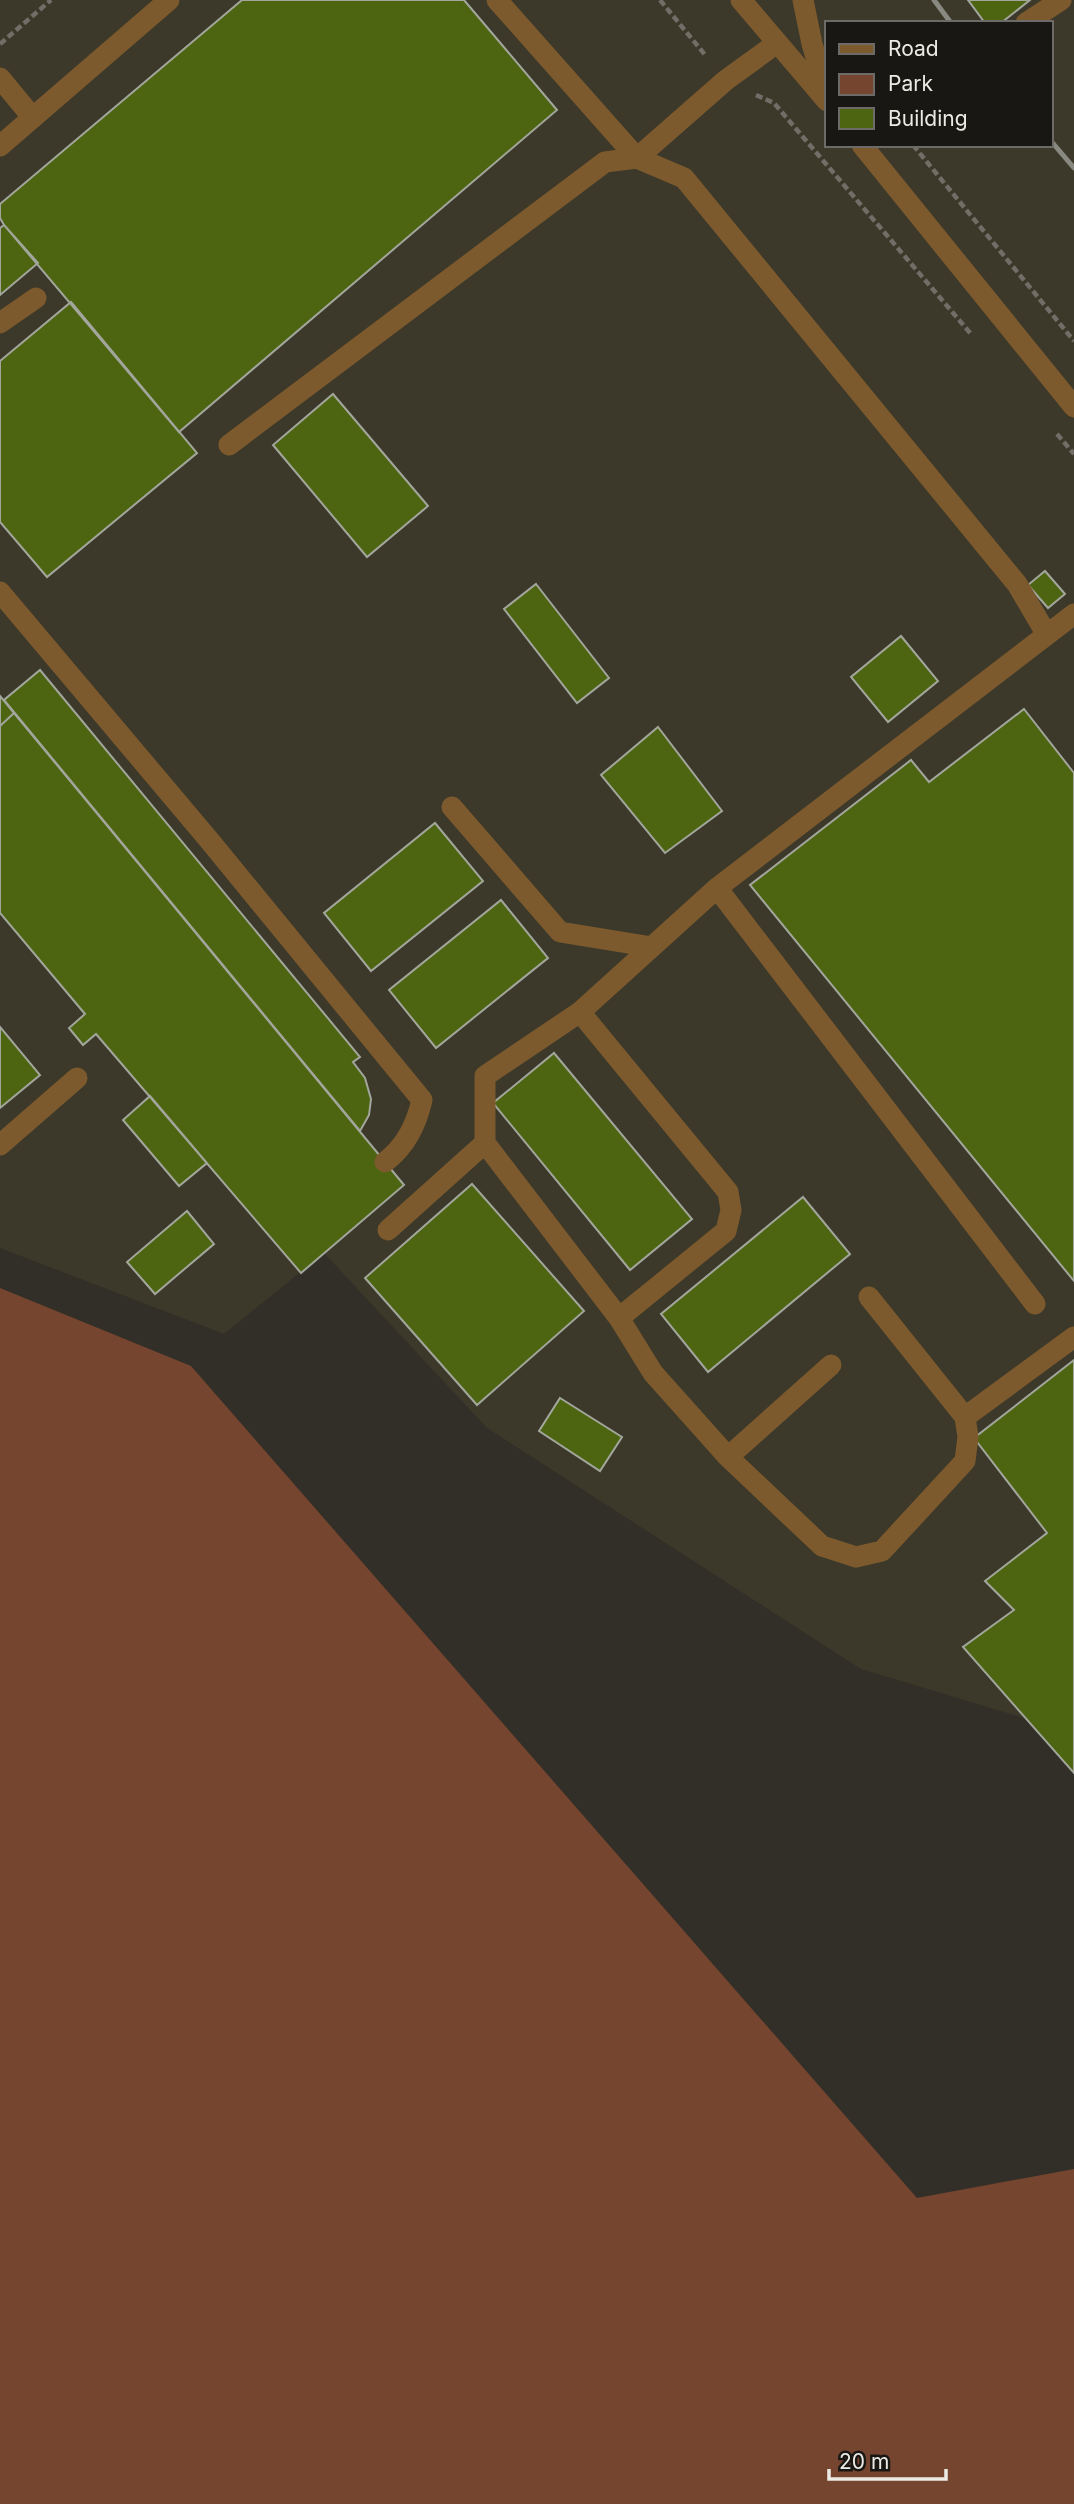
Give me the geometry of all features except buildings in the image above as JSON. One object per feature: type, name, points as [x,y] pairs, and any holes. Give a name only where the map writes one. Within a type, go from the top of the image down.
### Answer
[{"type":"street","points":[[0,146],[169,0]]},
{"type":"street","points":[[497,0],[638,158],[684,178],[1017,584],[1047,635]]},
{"type":"street","points":[[741,0],[825,100]]},
{"type":"street","points":[[803,0],[812,44],[825,86]]},
{"type":"street","points":[[1029,21],[1061,0]]},
{"type":"street","points":[[229,445],[605,162],[638,158],[726,80],[777,43]]},
{"type":"street","points":[[0,78],[33,118]]},
{"type":"street","points":[[864,147],[1074,407]]},
{"type":"street","points":[[0,323],[36,298]]},
{"type":"street","points":[[3,603],[422,1100],[416,1124],[398,1153],[385,1162]]},
{"type":"street","points":[[870,1297],[965,1417],[968,1437],[965,1461],[882,1551],[856,1557],[821,1546],[728,1457],[653,1373],[619,1318],[485,1143],[485,1076],[580,1012],[717,888],[1074,614]]},
{"type":"street","points":[[452,807],[559,932],[652,947]]},
{"type":"street","points":[[717,888],[1035,1304]]},
{"type":"street","points":[[580,1012],[728,1192],[731,1210],[726,1231],[619,1318]]},
{"type":"street","points":[[0,1145],[77,1078]]},
{"type":"street","points":[[388,1230],[485,1143]]},
{"type":"street","points":[[965,1417],[1074,1337]]},
{"type":"street","points":[[728,1457],[831,1365]]},
{"type":"path","points":[[0,44],[51,0]]},
{"type":"path","points":[[660,0],[726,80],[774,103],[974,337]]},
{"type":"path","points":[[915,147],[1074,341]]},
{"type":"path","points":[[1056,433],[1074,454]]},
{"type":"shaded area","points":[[0,0],[1074,0],[1074,1773],[1027,1719],[861,1669],[487,1428],[324,1253],[224,1334],[0,1248]]},
{"type":"green space","points":[[0,1288],[191,1366],[917,2198],[1074,2169],[1074,2504],[0,2504]]},
{"type":"railway","points":[[934,0],[950,21]]},
{"type":"railway","points":[[1053,143],[1074,168]]}]
